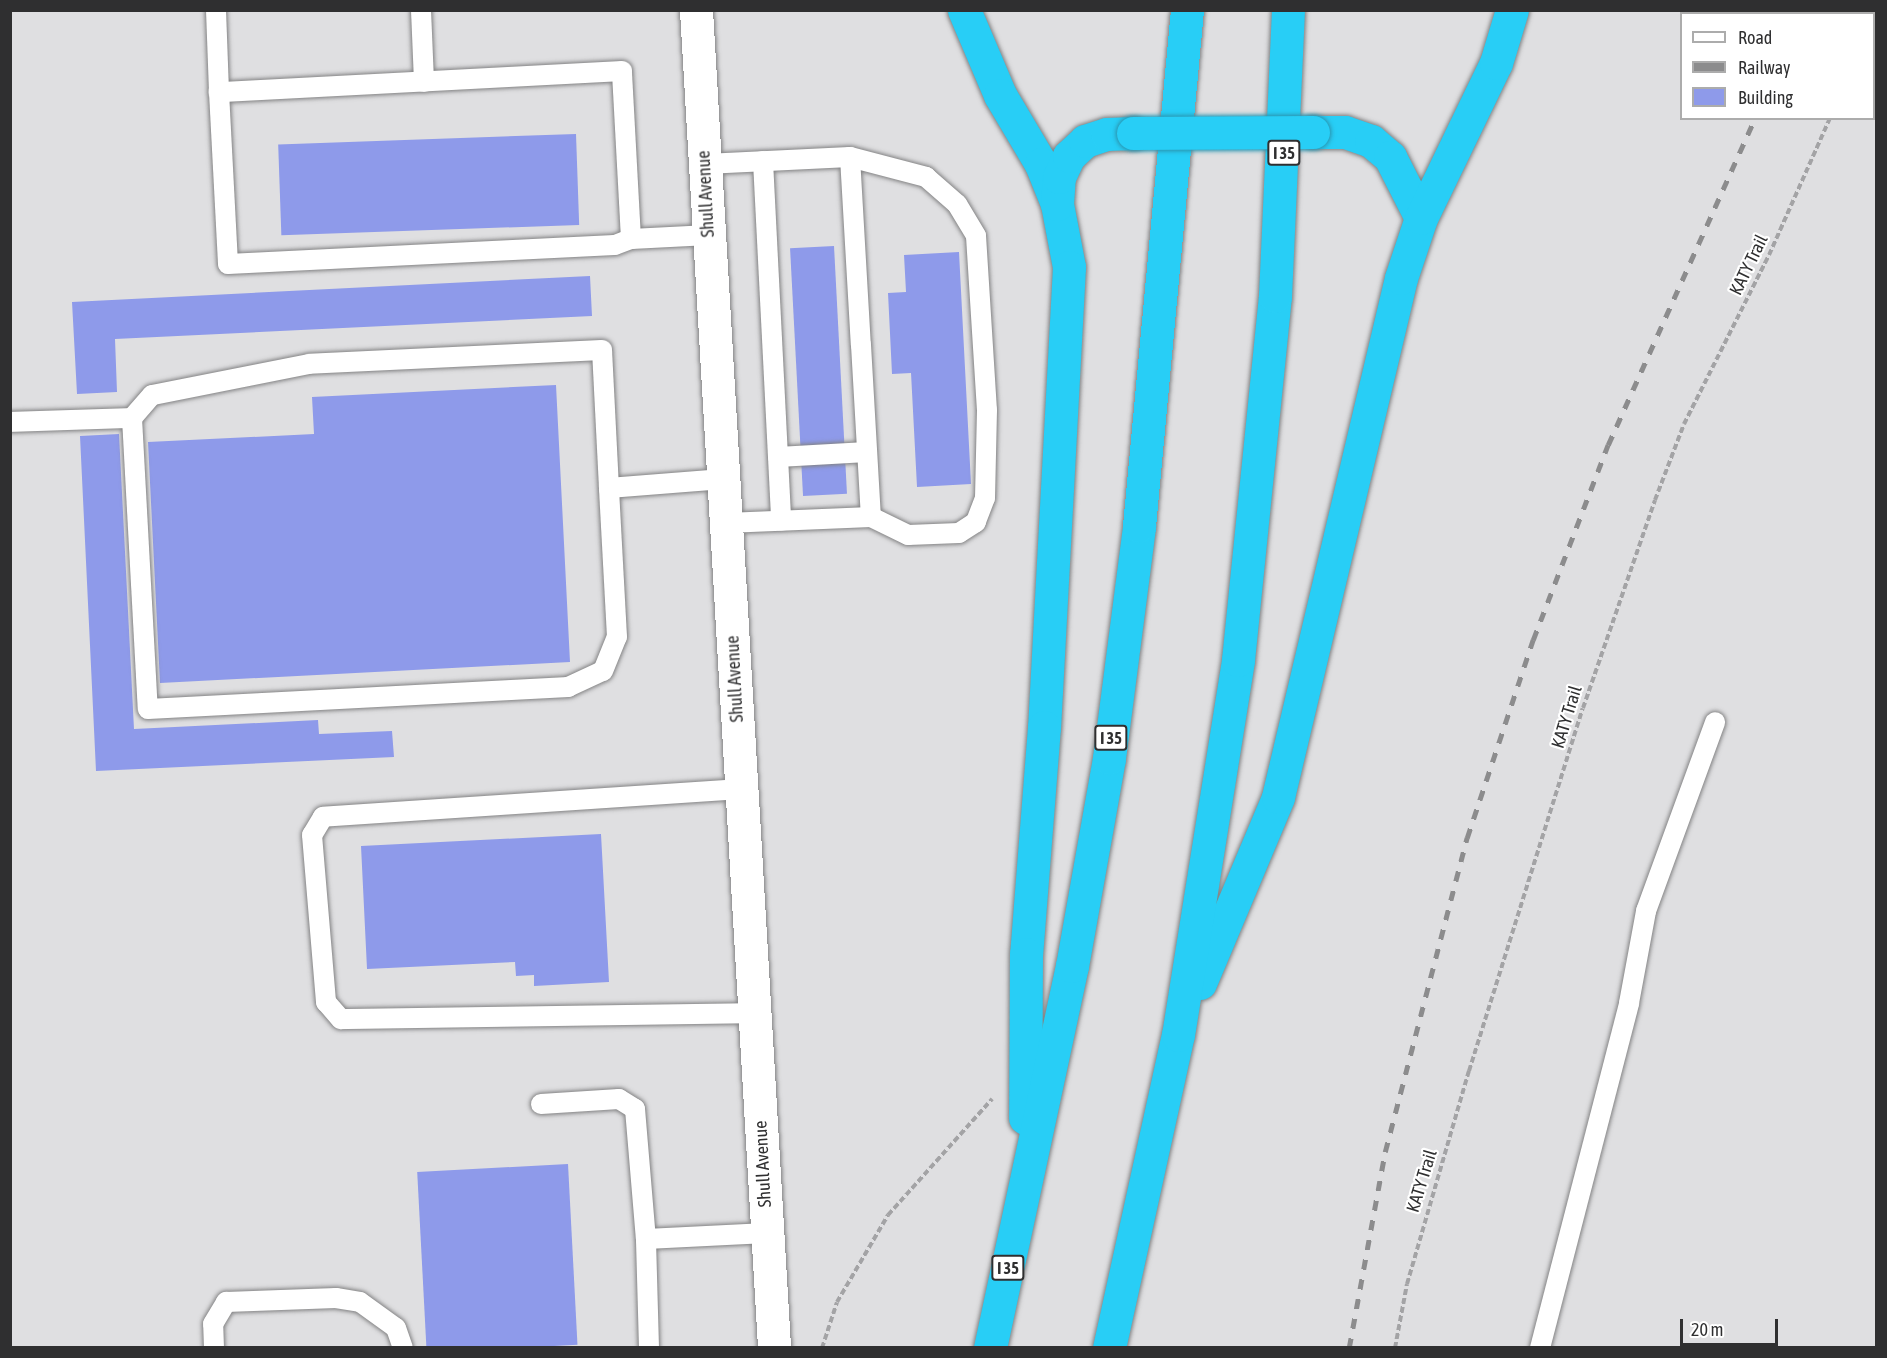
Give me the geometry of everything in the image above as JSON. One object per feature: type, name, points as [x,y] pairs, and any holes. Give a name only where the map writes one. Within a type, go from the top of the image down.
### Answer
[{"type":"highway","points":[[964,10],[1000,95],[1041,164],[1057,204],[1069,267],[1044,727],[1026,954],[1025,1189]]},
{"type":"highway","name":"I 35","points":[[990,1347],[1025,1189],[1109,758],[1139,526],[1187,10]]},
{"type":"highway","name":"I 35","points":[[1109,1347],[1178,1035],[1238,660],[1275,296],[1288,10]]},
{"type":"highway","points":[[1178,1035],[1278,797],[1371,399],[1421,218],[1496,63],[1512,10]]},
{"type":"highway","points":[[1057,204],[1059,177],[1069,156],[1085,141],[1107,134],[1345,132],[1371,141],[1390,157],[1421,218]]},
{"type":"street","name":"Shull Avenue","points":[[696,10],[774,1347]]},
{"type":"lane","points":[[216,10],[228,264],[615,245],[631,239],[709,235]]},
{"type":"lane","points":[[421,10],[424,82]]},
{"type":"lane","points":[[219,92],[622,71],[631,239]]},
{"type":"lane","points":[[705,164],[850,157],[926,177],[957,204],[976,236],[986,387],[985,498],[976,522],[959,533],[908,536],[871,517],[726,523]]},
{"type":"lane","points":[[850,157],[871,517]]},
{"type":"lane","points":[[764,161],[781,521]]},
{"type":"lane","points":[[602,350],[609,488],[617,637],[603,671],[568,687],[148,709],[132,418],[153,395],[309,364],[602,350]]},
{"type":"lane","points":[[10,422],[132,418]]},
{"type":"lane","points":[[778,457],[867,452]]},
{"type":"lane","points":[[609,488],[723,479]]},
{"type":"lane","points":[[1540,1347],[1629,1003],[1646,911],[1716,722]]},
{"type":"lane","points":[[741,789],[323,817],[312,835],[326,1002],[341,1019],[754,1013]]},
{"type":"lane","points":[[541,1104],[620,1099],[635,1109],[646,1239],[649,1347]]},
{"type":"lane","points":[[646,1239],[767,1233]]},
{"type":"lane","points":[[214,1347],[213,1324],[226,1302],[336,1298],[360,1302],[396,1328],[403,1347]]},
{"type":"path","name":"KATY Trail","points":[[1395,1347],[1407,1284],[1463,1093],[1583,708],[1655,500],[1684,424],[1769,255],[1829,120]]},
{"type":"path","points":[[822,1347],[837,1302],[888,1215],[995,1094]]},
{"type":"building","points":[[576,134],[579,225],[281,235],[278,144]]},
{"type":"building","points":[[834,246],[847,494],[803,496],[790,248]]},
{"type":"building","points":[[959,252],[971,484],[917,487],[911,373],[892,374],[888,293],[906,292],[904,255]]},
{"type":"building","points":[[590,276],[592,316],[115,339],[117,392],[77,394],[72,302]]},
{"type":"building","points":[[556,385],[570,662],[160,683],[148,442],[314,434],[312,397]]},
{"type":"building","points":[[119,434],[134,729],[318,720],[319,734],[392,731],[394,757],[96,771],[80,436]]},
{"type":"building","points":[[601,834],[609,982],[534,986],[534,975],[516,976],[515,962],[367,969],[361,846]]},
{"type":"building","points":[[568,1164],[577,1345],[515,1348],[426,1348],[417,1172]]},
{"type":"railway","points":[[1349,1348],[1385,1152],[1467,838],[1533,640],[1608,445],[1754,120]]}]
